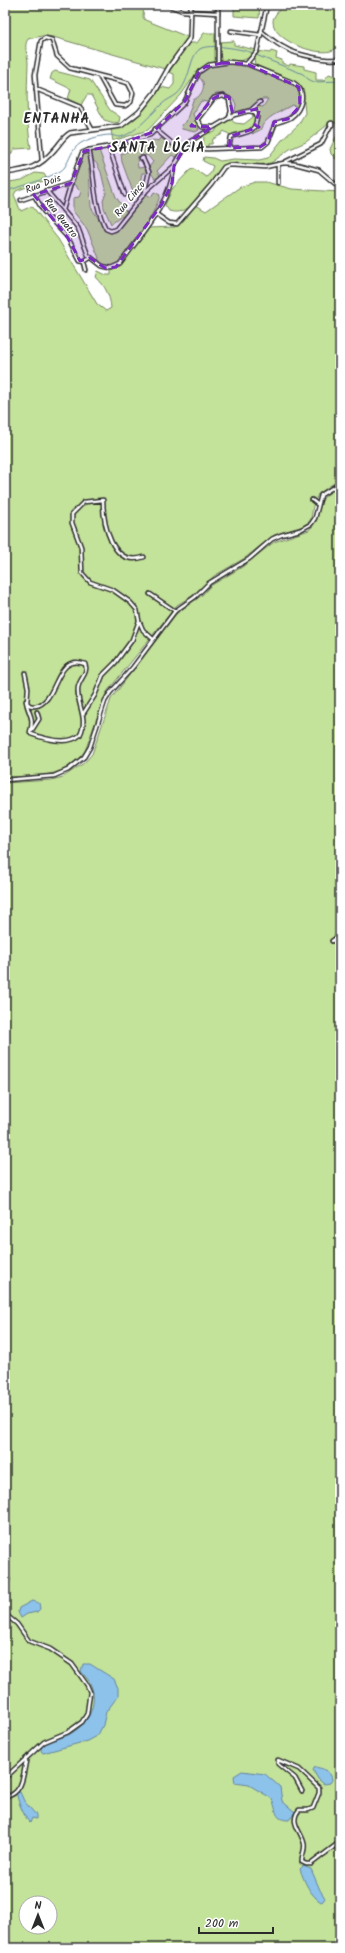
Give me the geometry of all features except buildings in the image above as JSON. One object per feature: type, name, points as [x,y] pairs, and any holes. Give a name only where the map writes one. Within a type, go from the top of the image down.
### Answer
[{"type":"street","points":[[167,5],[178,10],[218,13]]},
{"type":"street","points":[[5,173],[26,171],[42,161],[54,150],[68,133],[124,125],[139,112],[155,92],[169,67],[190,38],[191,5]]},
{"type":"street","points":[[218,5],[217,50],[220,63]]},
{"type":"street","points":[[247,64],[257,51],[267,5]]},
{"type":"street","points":[[231,31],[261,35]]},
{"type":"street","points":[[261,31],[281,46],[294,53],[333,60],[340,58]]},
{"type":"street","points":[[42,161],[35,71],[40,45],[44,39],[50,39],[54,43],[57,56],[67,66],[130,85],[133,93],[131,102],[125,106],[114,105],[99,76]]},
{"type":"street","points":[[63,210],[81,155],[89,150],[109,147],[144,138],[156,129],[185,101],[200,70],[220,63],[247,64],[296,84],[301,93],[302,103],[290,117],[274,124],[269,140],[265,146],[229,148],[176,147],[156,129]]},
{"type":"street","points":[[36,89],[80,107],[92,129]]},
{"type":"street","points":[[212,127],[202,127],[197,121],[198,117],[211,100],[218,96],[226,97],[229,100],[231,109],[228,118]]},
{"type":"street","points":[[46,190],[80,230],[86,253],[90,258],[106,268],[118,266],[156,214],[172,183],[174,166],[189,142],[228,118],[251,110],[260,102]]},
{"type":"street","points":[[231,109],[233,112],[238,114]]},
{"type":"street","points":[[229,148],[231,137],[247,133],[254,127],[258,116],[251,110]]},
{"type":"street","points":[[156,214],[169,223],[177,224],[226,166],[265,168],[293,159],[322,143],[331,125]]},
{"type":"street","points":[[109,147],[125,195]]},
{"type":"street","name":"Rua Cinco","points":[[89,150],[94,173],[98,211],[107,230],[115,230],[145,193],[174,166]]},
{"type":"street","points":[[142,159],[149,171],[145,193]]},
{"type":"street","points":[[282,163],[293,163],[318,169],[340,188]]},
{"type":"street","points":[[278,164],[278,183]]},
{"type":"street","name":"Rua Dois","points":[[21,200],[46,190],[71,183]]},
{"type":"street","name":"Rua Quatro","points":[[34,195],[44,212],[68,238],[80,261],[84,262]]},
{"type":"street","points":[[86,270],[84,262],[90,258]]},
{"type":"street","points":[[5,780],[62,774],[84,757],[90,747],[108,696],[133,667],[175,611],[195,597],[209,583],[249,559],[272,539],[300,530],[312,524],[321,495],[326,490],[340,483]]},
{"type":"street","points":[[144,557],[125,557],[116,550],[107,531],[102,508],[103,500],[84,502],[74,512],[72,523],[81,548],[82,573],[90,582],[113,590],[130,602],[137,610],[142,629],[153,639]]},
{"type":"street","points":[[312,500],[317,504]]},
{"type":"street","points":[[150,594],[175,611]]},
{"type":"street","points":[[83,714],[95,695],[104,676],[132,640],[139,621]]},
{"type":"street","points":[[26,701],[30,706],[42,704],[48,697],[63,668],[70,664],[80,662],[85,664],[86,668],[78,689],[83,714],[82,733],[73,741],[65,741],[46,738],[30,732]]},
{"type":"street","points":[[25,673],[28,688],[26,701],[33,719],[30,732]]},
{"type":"street","points":[[30,732],[39,719],[37,712]]},
{"type":"street","points":[[332,941],[340,935]]},
{"type":"street","points":[[5,1614],[17,1624],[29,1641],[50,1650],[72,1664],[87,1685],[90,1692],[87,1714],[82,1722],[68,1732],[44,1742],[5,1778]]},
{"type":"street","points":[[5,1797],[13,1794],[21,1785],[26,1760]]},
{"type":"street","points":[[302,1791],[295,1778],[278,1764],[278,1760],[299,1769],[319,1788],[319,1793],[313,1808],[298,1810],[295,1817],[296,1826],[304,1844],[302,1862],[311,1864],[340,1842]]},
{"type":"highlighted area","points":[[222,63],[247,64],[299,87],[300,106],[288,119],[274,122],[268,142],[260,147],[229,148],[231,136],[259,127],[255,125],[260,108],[236,114],[232,111],[229,97],[218,96],[211,100],[191,126],[212,127],[186,144],[174,166],[172,183],[162,204],[116,267],[105,268],[90,258],[80,261],[68,238],[34,195],[71,183],[84,151],[118,145],[153,132],[185,101],[199,72],[205,67]]},
{"type":"green space","points":[[5,5],[144,5],[143,17],[145,20],[188,37],[165,69],[53,37],[42,36],[28,39],[26,48],[28,63],[27,106],[31,148],[15,149],[5,161]]},
{"type":"green space","points":[[234,5],[260,5],[259,18],[234,16]]},
{"type":"green space","points":[[282,5],[340,5],[341,33],[336,48],[330,51],[322,52],[311,50],[300,47],[281,36],[275,29],[273,21]]},
{"type":"green space","points":[[204,33],[215,33],[215,62],[199,69],[181,95],[148,130],[113,141],[111,130],[120,128],[134,120],[146,108],[161,87],[170,89],[174,84],[174,74],[169,72],[189,43],[197,43]]},
{"type":"green space","points":[[234,41],[234,45],[256,50],[250,57],[240,61],[221,60],[219,42]]},
{"type":"green space","points":[[258,51],[270,53],[271,51],[277,53],[276,58],[282,60],[282,63],[289,66],[290,64],[304,66],[304,69],[316,72],[316,80],[324,80],[329,74],[340,78],[340,163],[331,154],[330,149],[338,133],[339,127],[336,123],[331,122],[306,142],[290,149],[271,163],[257,165],[228,164],[223,167],[193,204],[178,212],[169,211],[165,205],[172,189],[190,170],[194,169],[206,177],[210,174],[213,166],[203,161],[204,157],[213,158],[220,161],[234,159],[259,160],[268,158],[282,140],[298,125],[305,113],[303,92],[297,83],[255,65],[254,58]]},
{"type":"green space","points":[[226,64],[247,65],[295,85],[300,95],[298,107],[292,105],[273,115],[266,121],[260,130],[252,134],[258,121],[257,112],[254,109],[256,106],[263,107],[268,99],[262,99],[251,108],[237,112],[235,110],[235,102],[231,97],[223,94],[216,94],[207,102],[201,101],[193,114],[199,130],[195,132],[182,129],[181,125],[186,122],[193,100],[200,95],[203,90],[203,82],[199,77],[200,73],[206,68]]},
{"type":"green space","points":[[55,71],[90,80],[110,110],[120,117],[119,122],[114,123],[104,120],[91,95],[87,95],[81,105],[68,99],[71,89],[50,79],[52,73]]},
{"type":"green space","points":[[252,112],[256,115],[255,122],[250,130],[230,135],[224,131],[221,135],[213,139],[212,144],[208,144],[208,147],[203,147],[204,137],[201,136],[209,131],[210,133],[215,132],[218,126],[230,119],[235,123],[244,124],[253,117]]},
{"type":"green space","points":[[161,138],[181,153],[177,158],[172,155],[157,171],[161,177],[156,180],[149,167],[153,162],[147,155],[137,157],[138,168],[146,167],[148,173],[142,173],[139,189],[133,192],[122,162],[121,154],[128,151],[126,144],[136,141],[137,144],[153,140],[159,141]]},
{"type":"green space","points":[[99,150],[116,197],[128,214],[124,218],[122,216],[111,224],[104,208],[103,201],[106,193],[101,172],[93,160],[91,151]]},
{"type":"green space","points":[[88,152],[91,168],[89,169],[91,207],[107,232],[116,232],[146,194],[151,197],[154,192],[160,195],[153,212],[140,234],[125,255],[112,267],[104,266],[98,262],[99,258],[87,229],[73,211],[73,198],[79,197],[81,192],[77,186],[72,184],[82,156]]},
{"type":"green space","points":[[35,173],[44,174],[46,180],[16,191],[14,195],[21,211],[32,206],[58,239],[97,304],[106,311],[111,308],[110,299],[102,284],[96,277],[98,271],[106,275],[111,275],[111,271],[120,267],[148,228],[175,227],[196,205],[206,211],[240,187],[255,182],[266,182],[292,189],[340,192],[340,479],[318,494],[313,506],[311,519],[308,523],[274,535],[245,558],[214,576],[192,596],[177,605],[106,693],[85,751],[77,760],[68,767],[49,774],[39,776],[5,777],[5,189],[9,182],[22,180]]},
{"type":"green space","points":[[340,486],[340,1948],[5,1948],[5,783],[51,780],[63,777],[84,763],[92,754],[111,699],[176,614],[202,595],[210,586],[242,567],[274,542],[309,530],[316,522],[321,502],[325,496]]},
{"type":"water","points":[[32,1601],[39,1603],[40,1609],[37,1612],[27,1614],[21,1618],[18,1612],[19,1608]]},
{"type":"water","points":[[83,1664],[90,1664],[114,1679],[118,1688],[118,1696],[106,1712],[103,1725],[98,1735],[87,1741],[43,1753],[41,1751],[42,1745],[75,1731],[90,1714],[93,1691],[89,1681],[81,1671]]},
{"type":"water","points":[[315,1767],[323,1769],[332,1777],[330,1783],[324,1784],[318,1779],[313,1770]]},
{"type":"water","points":[[242,1771],[265,1774],[280,1787],[282,1801],[295,1812],[289,1820],[278,1816],[271,1798],[249,1785],[235,1783],[234,1776]]},
{"type":"water","points":[[17,1792],[20,1792],[24,1801],[36,1815],[36,1819],[32,1818],[30,1823],[21,1808]]},
{"type":"water","points":[[303,1866],[311,1869],[325,1898],[323,1901],[321,1902],[317,1899],[308,1887],[300,1869]]},
{"type":"waterway","points":[[5,191],[18,188],[60,171],[66,165],[75,148],[84,142],[103,136],[111,135],[119,137],[130,133],[182,89],[196,52],[200,49],[204,47],[234,48],[253,53]]},
{"type":"waterway","points":[[256,55],[303,74],[314,82],[340,81]]},
{"type":"district","name":"ENTANHA","points":[[57,119]]},
{"type":"district","name":"SANTA LÚCIA","points":[[158,148]]}]
